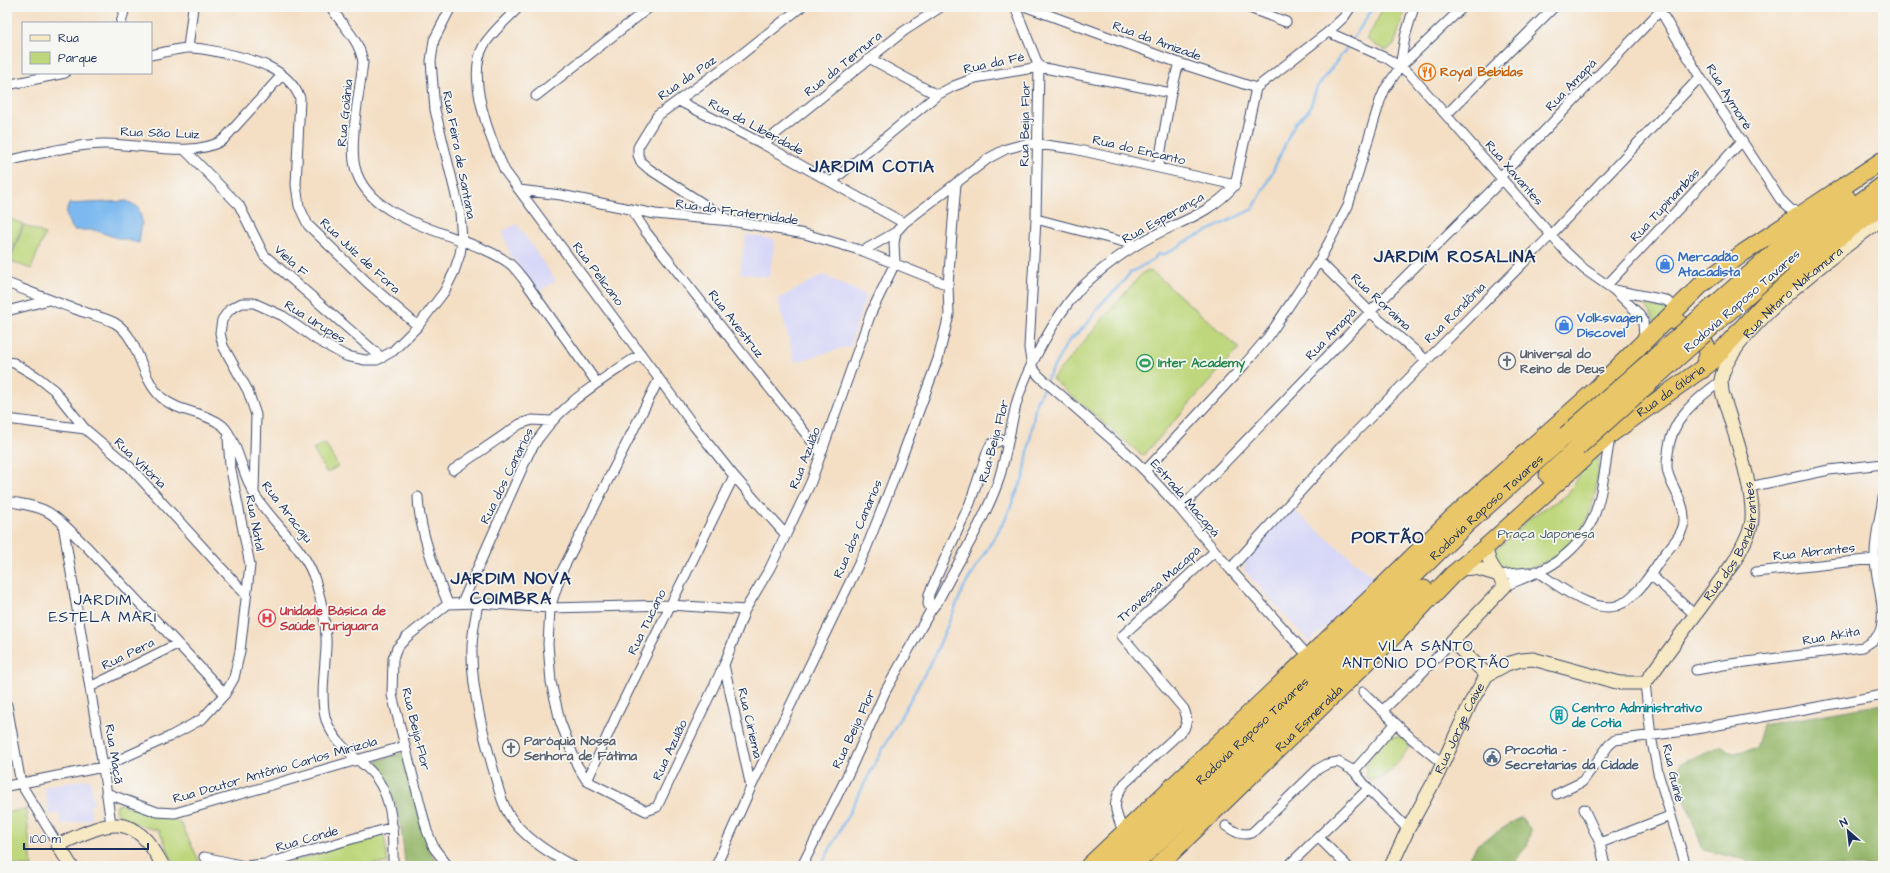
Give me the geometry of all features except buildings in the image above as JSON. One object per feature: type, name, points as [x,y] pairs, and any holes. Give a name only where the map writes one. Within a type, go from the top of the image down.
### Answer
[{"type":"highway","points":[[1089,866],[1452,518],[1591,394],[1678,308],[1718,271],[1781,227],[1883,160]]},
{"type":"highway","name":"Rodovia Raposo Tavares","points":[[1133,866],[1301,705],[1778,258],[1803,230],[1883,172]]},
{"type":"highway","name":"Rodovia Raposo Tavares","points":[[1110,866],[1330,658],[1466,525],[1566,435],[1778,258],[1883,185]]},
{"type":"highway","name":"Rua da Glória","points":[[1486,547],[1610,439],[1702,370],[1727,346],[1790,278],[1829,245],[1883,204]]},
{"type":"highway","points":[[1678,308],[1689,310],[1691,319],[1711,338],[1727,346]]},
{"type":"highway","points":[[1678,308],[1680,323],[1696,335],[1705,345],[1708,356],[1702,370]]},
{"type":"highway","name":"Rua Esmeralda","points":[[1158,866],[1400,630],[1459,569],[1486,547]]},
{"type":"highway","points":[[1144,866],[1227,800]]},
{"type":"main road","name":"Rua Nitaro Nakamura","points":[[1721,381],[1724,370],[1734,353],[1760,319],[1827,261],[1883,218]]},
{"type":"main road","name":"Rua dos Bandeirantes","points":[[1645,683],[1734,562],[1751,526],[1753,512],[1749,487],[1722,392],[1721,381]]},
{"type":"main road","points":[[1486,547],[1487,558],[1491,567],[1499,575],[1505,586],[1452,641],[1487,675]]},
{"type":"main road","points":[[1459,569],[1476,568],[1499,575]]},
{"type":"main road","name":"Rua Jorge Caixe","points":[[1391,866],[1408,828],[1443,764],[1471,702],[1487,675],[1507,664],[1521,660],[1533,659],[1620,683],[1645,683]]},
{"type":"main road","points":[[71,866],[58,845],[111,824],[128,827],[139,832],[148,841],[163,866]]},
{"type":"street","points":[[121,22],[125,7]]},
{"type":"street","points":[[188,48],[193,7]]},
{"type":"street","name":"Rua Goiânia","points":[[331,7],[354,37],[361,50],[363,62],[353,149],[355,168],[363,186],[375,200],[403,218],[462,241]]},
{"type":"street","name":"Rua Feira de Santana","points":[[451,7],[434,40],[430,61],[435,110],[460,212],[462,241]]},
{"type":"street","name":"Rua Pelicano","points":[[519,7],[494,32],[484,46],[479,59],[477,73],[481,101],[494,149],[505,172],[659,379],[734,476],[786,535]]},
{"type":"street","points":[[536,96],[650,7]]},
{"type":"street","name":"Rua da Paz","points":[[731,221],[649,169],[641,162],[638,155],[638,147],[657,116],[665,109],[679,101],[737,58],[800,7]]},
{"type":"street","name":"Rua da Ternura","points":[[763,144],[871,59],[904,31],[942,7]]},
{"type":"street","name":"Rua Beija Flor","points":[[802,866],[851,768],[885,692],[931,610],[938,601],[987,506],[997,482],[1017,403],[1032,367],[1029,348],[1036,219],[1039,67],[1015,7]]},
{"type":"street","name":"Rua da Amizade","points":[[1027,7],[1179,63],[1256,88]]},
{"type":"street","points":[[1247,7],[1286,22]]},
{"type":"street","points":[[1235,185],[1256,88],[1328,32],[1344,17],[1351,7]]},
{"type":"street","points":[[1400,67],[1405,37],[1414,7]]},
{"type":"street","points":[[1145,471],[1245,364],[1268,337],[1319,261],[1348,206],[1380,100],[1385,89],[1400,67],[1463,7]]},
{"type":"street","points":[[1446,115],[1554,7]]},
{"type":"street","name":"Rua Aymoré","points":[[1659,9],[1700,77],[1780,199]]},
{"type":"street","name":"Rua Amapá","points":[[1180,509],[1501,178],[1659,9]]},
{"type":"street","name":"Rua Xavantes","points":[[1328,32],[1388,59],[1410,74],[1551,235],[1584,269],[1611,288],[1637,312],[1643,320],[1643,344]]},
{"type":"street","name":"Rua Juíz de Fora","points":[[152,55],[188,48],[204,49],[254,60],[266,65],[282,75],[296,88],[300,98],[296,185],[299,206],[308,225],[368,283],[418,326]]},
{"type":"street","points":[[871,59],[937,96]]},
{"type":"street","points":[[1158,167],[1170,93],[1179,63]]},
{"type":"street","name":"Rua da Fé","points":[[831,182],[937,96],[954,86],[975,78],[1039,67],[1170,93]]},
{"type":"street","points":[[7,85],[60,74]]},
{"type":"street","name":"Rua São Luiz","points":[[7,161],[71,147],[103,144],[185,150],[208,148],[223,140],[282,75]]},
{"type":"street","name":"Rua Rondônia","points":[[1230,569],[1340,448],[1551,235],[1700,77]]},
{"type":"street","name":"Rua da Liberdade","points":[[679,101],[763,144],[904,223]]},
{"type":"street","name":"Rua Tupinambás","points":[[1611,288],[1742,141]]},
{"type":"street","points":[[863,251],[896,232],[904,223],[989,158],[1006,150],[1025,144],[1038,144]]},
{"type":"street","name":"Rua do Encanto","points":[[1038,144],[1074,149],[1235,185]]},
{"type":"street","name":"Viela F","points":[[185,150],[239,205],[264,255],[382,358]]},
{"type":"street","name":"Rua dos Canários","points":[[716,866],[751,787],[851,580],[893,481],[945,337],[949,315],[948,285],[956,182]]},
{"type":"street","name":"Rua Esperança","points":[[1032,367],[1054,323],[1080,290],[1135,245],[1190,219],[1220,200],[1235,185]]},
{"type":"street","name":"Rua da Fraternidade","points":[[519,190],[560,195],[655,214],[731,221],[805,234],[863,251],[948,285]]},
{"type":"street","points":[[1780,199],[1791,210],[1806,212]]},
{"type":"street","points":[[1780,199],[1785,212],[1785,219],[1781,227]]},
{"type":"street","name":"Rua Avestruz","points":[[632,210],[646,232],[821,453]]},
{"type":"street","points":[[646,232],[650,218],[655,214]]},
{"type":"street","points":[[1036,219],[1135,245]]},
{"type":"street","name":"Rua Azulão","points":[[587,781],[646,811],[657,807],[724,665],[745,610],[770,568],[811,482],[870,313],[895,263],[894,243],[896,232]]},
{"type":"street","points":[[382,358],[392,351],[418,326],[444,292],[454,272],[460,254],[462,241],[511,264],[597,383]]},
{"type":"street","name":"Rua Roraima","points":[[1319,261],[1370,312],[1426,360]]},
{"type":"street","points":[[7,283],[49,300],[114,323],[124,330],[132,342],[148,382],[161,398],[177,408],[211,419],[229,432]]},
{"type":"street","name":"Rua Xavantes","points":[[1611,288],[1665,300],[1678,308]]},
{"type":"street","points":[[7,311],[49,300]]},
{"type":"street","name":"Rua Urupes","points":[[254,493],[256,415],[248,391],[223,346],[220,333],[222,320],[230,309],[242,303],[254,303],[283,316],[317,340],[346,356],[365,360],[382,358]]},
{"type":"street","name":"Rua dos Canários","points":[[462,603],[529,454],[540,435],[564,408],[597,383],[641,354]]},
{"type":"street","name":"Rua Vitória","points":[[7,362],[14,363],[36,376],[54,390],[85,429],[130,467],[246,595]]},
{"type":"street","name":"Estrada Macapá","points":[[1032,367],[1050,387],[1125,451],[1145,471],[1180,509],[1214,552],[1309,656]]},
{"type":"street","points":[[587,781],[577,766],[560,721],[551,682],[548,644],[550,608],[562,571],[659,379]]},
{"type":"street","points":[[1499,575],[1536,571],[1586,603],[1602,607],[1618,606],[1626,601],[1650,575],[1682,532],[1684,518],[1682,504],[1668,472],[1668,445],[1672,432],[1682,415],[1699,397],[1721,381]]},
{"type":"street","points":[[7,419],[85,429]]},
{"type":"street","points":[[453,470],[520,424],[532,420],[551,421]]},
{"type":"street","name":"Rua Aracaju","points":[[229,432],[244,472],[254,493],[303,555],[316,581],[322,607],[326,644],[324,686],[325,717],[331,733],[341,746],[356,761],[366,767],[385,793],[390,808],[393,827],[393,866]]},
{"type":"street","name":"Rua Natal","points":[[7,786],[103,767],[169,737],[202,719],[225,694],[234,678],[240,651],[250,565],[230,465],[228,450],[229,432]]},
{"type":"street","points":[[931,610],[928,604],[930,594],[970,503],[988,450],[991,444],[1009,438]]},
{"type":"street","points":[[1505,586],[1551,565],[1586,535],[1594,519],[1599,502],[1610,439]]},
{"type":"street","points":[[1749,487],[1829,470],[1883,464]]},
{"type":"street","name":"Rua Tucano","points":[[587,781],[618,712],[734,476]]},
{"type":"street","points":[[418,497],[419,512],[431,555],[448,604],[462,603],[550,608],[670,605],[745,610]]},
{"type":"street","name":"Rua Akita","points":[[1696,670],[1723,665],[1863,647],[1876,639],[1881,629],[1882,616],[1875,559],[1875,542],[1883,498]]},
{"type":"street","points":[[7,501],[33,506],[48,511],[63,524],[132,594],[225,694]]},
{"type":"street","name":"Rua Maçã","points":[[63,524],[111,824]]},
{"type":"street","name":"Travessa Macapá","points":[[1124,833],[1116,816],[1116,800],[1118,792],[1184,729],[1187,722],[1184,709],[1122,636],[1214,552]]},
{"type":"street","name":"Rua Abrantes","points":[[1756,572],[1875,559]]},
{"type":"street","points":[[1650,575],[1695,615]]},
{"type":"street","name":"Rua Beija-Flor","points":[[448,604],[397,648],[393,659],[392,695],[427,831],[434,848],[448,866]]},
{"type":"street","points":[[478,604],[472,635],[472,656],[485,741],[502,801],[510,816],[528,837],[550,854],[573,866]]},
{"type":"street","points":[[1383,710],[1421,674],[1452,641]]},
{"type":"street","name":"Rua Pera","points":[[90,687],[177,644]]},
{"type":"street","name":"Rua Ciriema","points":[[724,665],[751,787]]},
{"type":"street","name":"Rua Guiné","points":[[1645,683],[1651,736],[1658,773],[1686,866]]},
{"type":"street","points":[[1363,692],[1383,710],[1395,724],[1443,764]]},
{"type":"street","points":[[1557,794],[1582,782],[1612,741],[1651,736],[1883,695]]},
{"type":"street","points":[[7,705],[21,784],[58,845]]},
{"type":"street","points":[[1354,771],[1395,724]]},
{"type":"street","name":"Rua Doutor Antônio Carlos Mirizola","points":[[106,793],[157,812],[175,813],[405,746]]},
{"type":"street","points":[[1226,826],[1237,834],[1245,835],[1252,833],[1318,769],[1327,764],[1338,762],[1354,771],[1368,789],[1408,828]]},
{"type":"street","points":[[1288,866],[1319,838],[1368,789]]},
{"type":"street","points":[[1584,809],[1600,843],[1605,866]]},
{"type":"street","points":[[1600,843],[1670,816]]},
{"type":"street","name":"Rua Conde","points":[[204,857],[244,866],[265,864],[393,827]]},
{"type":"street","points":[[1319,838],[1347,866]]},
{"type":"shaded area","points":[[517,224],[556,281],[539,291],[510,255],[503,231]]},
{"type":"shaded area","points":[[746,234],[775,240],[769,277],[740,273]]},
{"type":"shaded area","points":[[823,275],[866,295],[850,346],[795,362],[778,299]]},
{"type":"shaded area","points":[[1290,507],[1377,580],[1309,642],[1244,570],[1246,558]]},
{"type":"shaded area","points":[[90,779],[94,804],[90,805],[92,819],[61,825],[59,813],[49,815],[44,786]]},
{"type":"green space","points":[[1384,7],[1406,7],[1394,45],[1387,50],[1378,47],[1367,39]]},
{"type":"green space","points":[[7,218],[23,224],[9,259],[7,259]]},
{"type":"green space","points":[[24,225],[45,234],[31,269],[10,261]]},
{"type":"green space","name":"Inter Academy","points":[[1149,271],[1154,273],[1239,348],[1143,456],[1052,379],[1138,278],[1144,272]]},
{"type":"green space","points":[[1644,305],[1669,310],[1656,324],[1651,313]]},
{"type":"green space","points":[[325,443],[338,466],[327,473],[313,449]]},
{"type":"green space","name":"Praça Japonesa","points":[[1599,451],[1596,488],[1591,509],[1585,523],[1566,547],[1553,558],[1539,565],[1525,569],[1510,569],[1495,564],[1492,557],[1496,548],[1503,544],[1532,516],[1567,495],[1589,461]]},
{"type":"green space","points":[[1883,704],[1883,866],[1750,866],[1746,860],[1703,850],[1676,774],[1681,763],[1720,746],[1733,753],[1756,749],[1763,725]]},
{"type":"green space","points":[[1390,736],[1401,737],[1410,746],[1397,764],[1386,775],[1373,779],[1366,778],[1369,759],[1375,749]]},
{"type":"green space","points":[[403,753],[429,851],[441,866],[407,866],[405,863],[400,822],[394,799],[376,761]]},
{"type":"green space","points":[[120,804],[154,817],[171,817],[182,825],[200,863],[215,866],[175,866],[159,830],[136,824],[119,815],[115,811],[116,806]]},
{"type":"green space","points":[[26,809],[32,866],[7,866],[7,812]]},
{"type":"green space","points":[[1521,817],[1531,830],[1527,846],[1516,859],[1519,866],[1464,866],[1478,844]]},
{"type":"green space","points":[[384,834],[388,863],[331,866],[276,866]]},
{"type":"water","points":[[127,201],[138,207],[142,221],[139,243],[114,237],[95,230],[74,230],[67,217],[69,204]]},
{"type":"waterway","points":[[1352,40],[1374,7]]},
{"type":"waterway","points":[[1047,379],[1067,343],[1088,323],[1100,305],[1118,288],[1130,273],[1153,260],[1158,254],[1165,254],[1189,240],[1253,209],[1295,123],[1309,110],[1317,87],[1350,44]]},
{"type":"waterway","points":[[821,866],[886,743],[934,657],[964,587],[1005,520],[1024,476],[1036,403],[1045,384]]},
{"type":"place","name":"Royal Bebidas","points":[[1427,72]]},
{"type":"place","name":"Mercadão Atacadista","points":[[1665,264]]},
{"type":"place","name":"Volksvagen Discovel","points":[[1564,325]]},
{"type":"place","name":"Universal do Reino de Deus","points":[[1507,361]]},
{"type":"place","name":"Inter Academy","points":[[1145,363]]},
{"type":"place","name":"Unidade Básica de Saúde Turiguara","points":[[267,618]]},
{"type":"place","name":"Centro Administrativo de Cotia","points":[[1559,715]]},
{"type":"place","name":"Paróquia Nossa Senhora de Fátima","points":[[511,748]]},
{"type":"place","name":"Procotia - Secretarias da Cidade","points":[[1492,757]]},
{"type":"district","name":"JARDIM COTIA","points":[[872,167]]},
{"type":"district","name":"JARDIM ROSALINA","points":[[1455,257]]},
{"type":"district","name":"PORTÃO","points":[[1388,538]]},
{"type":"district","name":"JARDIM NOVA COIMBRA","points":[[511,589]]},
{"type":"district","name":"JARDIM ESTELA MARI","points":[[103,608]]},
{"type":"district","name":"VILA SANTO ANTÔNIO DO PORTÃO","points":[[1426,654]]}]
